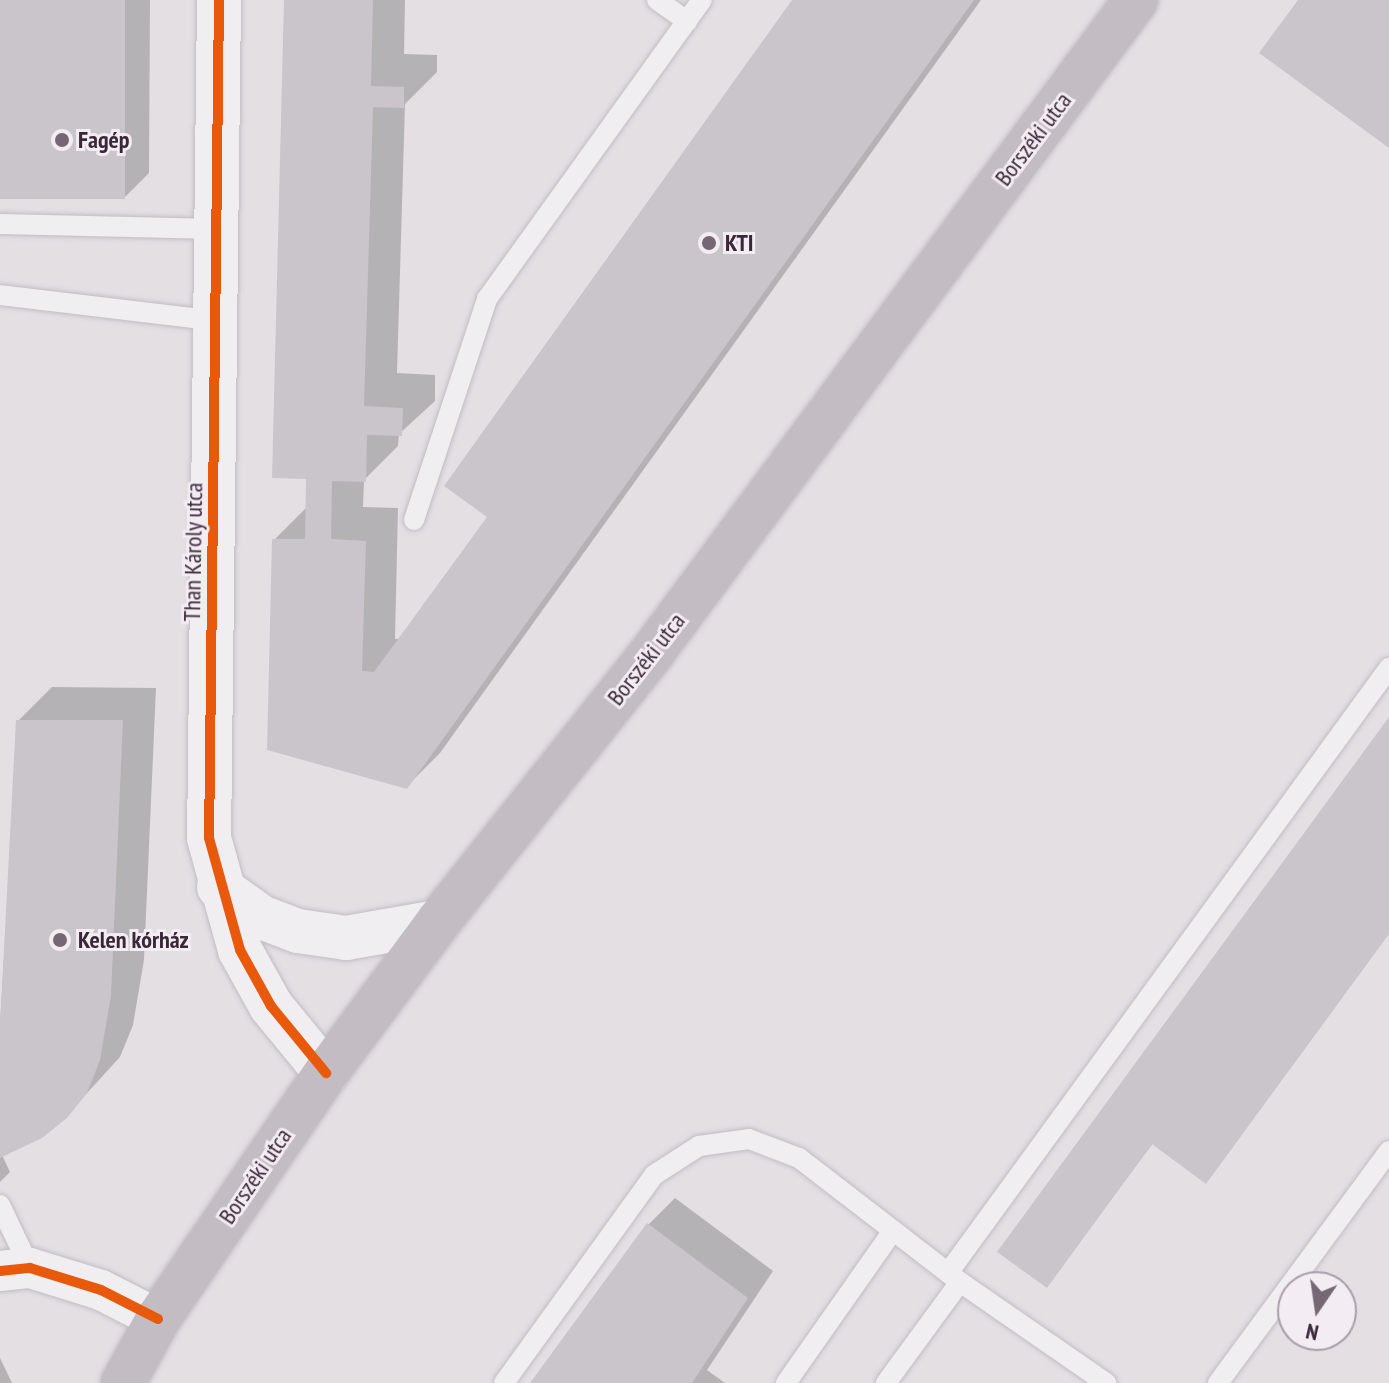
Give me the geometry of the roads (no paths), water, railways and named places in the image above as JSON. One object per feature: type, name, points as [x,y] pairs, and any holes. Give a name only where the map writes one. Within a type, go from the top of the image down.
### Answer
[{"type":"main road","name":"Borszéki utca","points":[[123,1383],[158,1319],[326,1073],[438,922],[648,658],[1136,0]]},
{"type":"street","name":"Than Károly utca","points":[[219,0],[209,838],[219,887],[240,950],[271,1006],[326,1073]]},
{"type":"street","points":[[219,887],[261,917],[298,931],[346,938],[438,922]]},
{"type":"street","points":[[15,1269],[101,1290],[158,1319]]},
{"type":"lane","points":[[657,0],[687,21]]},
{"type":"lane","points":[[414,520],[487,299],[702,0]]},
{"type":"lane","points":[[0,224],[218,229]]},
{"type":"lane","points":[[0,295],[217,321]]},
{"type":"lane","points":[[886,1383],[954,1278],[1389,668]]},
{"type":"lane","points":[[504,1383],[654,1175],[699,1146],[749,1139],[799,1158],[954,1278],[1106,1383]]},
{"type":"lane","points":[[1218,1383],[1389,1151]]},
{"type":"lane","points":[[0,1205],[15,1269]]},
{"type":"lane","points":[[786,1383],[893,1231]]},
{"type":"place","name":"Fagép","points":[[62,140]]},
{"type":"place","name":"KTI","points":[[709,243]]},
{"type":"place","name":"Kelen kórház","points":[[60,940]]}]
